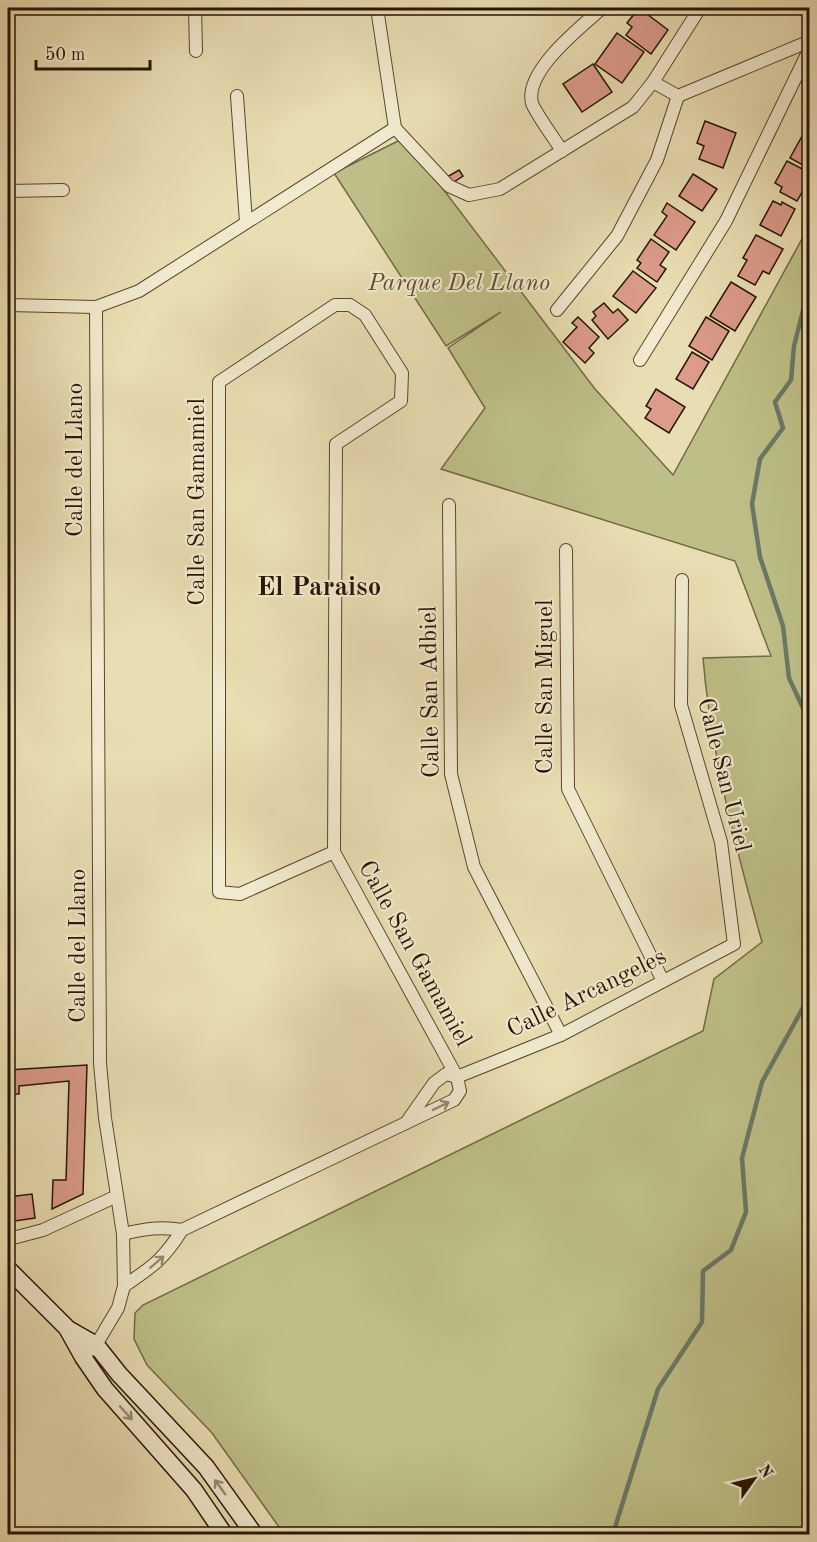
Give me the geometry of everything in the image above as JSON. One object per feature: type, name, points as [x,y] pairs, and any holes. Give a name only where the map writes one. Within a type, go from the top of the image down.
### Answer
[{"type":"street","points":[[195,8],[196,51]]},
{"type":"street","points":[[377,8],[395,128],[449,186],[470,195],[500,189],[633,107],[653,82],[700,8]]},
{"type":"street","points":[[562,151],[532,103],[532,85],[541,68],[602,8]]},
{"type":"street","points":[[557,310],[617,236],[657,160],[678,96],[810,41]]},
{"type":"street","points":[[640,360],[726,221],[810,48]]},
{"type":"street","points":[[653,82],[678,96]]},
{"type":"street","points":[[237,96],[246,222]]},
{"type":"street","points":[[8,305],[96,307],[139,291],[395,128]]},
{"type":"street","points":[[8,190],[63,190]]},
{"type":"street","name":"Calle San Gamamiel","points":[[334,852],[240,894],[219,892],[219,382],[335,305],[350,305],[365,315],[402,373],[403,386],[401,401],[336,444],[334,852],[457,1077]]},
{"type":"street","name":"Calle del Llano","points":[[83,1357],[96,1345],[118,1308],[124,1286],[123,1234],[105,1118],[100,1063],[96,307]]},
{"type":"street","name":"Calle San Adbiel","points":[[449,505],[451,774],[474,867],[561,1035]]},
{"type":"street","name":"Calle San Miguel","points":[[566,550],[568,789],[663,981]]},
{"type":"street","name":"Calle San Uriel","points":[[682,580],[681,705],[721,842],[734,944]]},
{"type":"street","name":"Calle Arcangeles","points":[[406,1124],[438,1079],[446,1074],[457,1077],[561,1035],[734,944]]},
{"type":"street","name":"Calle Arcangeles","points":[[123,1234],[166,1227],[182,1230],[454,1100],[460,1091],[457,1077]]},
{"type":"street","points":[[8,1241],[43,1230],[117,1196]]},
{"type":"street","points":[[124,1286],[153,1266],[169,1251],[182,1230]]},
{"type":"street","points":[[8,1269],[68,1329],[96,1345],[119,1374],[206,1467],[254,1534]]},
{"type":"street","points":[[68,1329],[83,1357],[105,1389],[194,1490],[224,1534]]},
{"type":"green space","name":"Parque Del Llano","points":[[400,140],[440,185],[595,389],[673,475],[809,226],[809,1528],[802,1534],[284,1534],[212,1433],[147,1365],[134,1339],[135,1313],[143,1305],[703,1031],[714,979],[762,942],[718,766],[703,658],[771,656],[735,561],[441,469],[485,408],[448,348],[501,312],[446,346],[334,173]]},
{"type":"building","points":[[639,8],[668,30],[651,54],[626,35],[632,27],[627,23]]},
{"type":"building","points":[[617,33],[644,52],[622,83],[595,64]]},
{"type":"building","points":[[593,64],[612,92],[582,112],[563,84]]},
{"type":"building","points":[[705,121],[736,133],[723,168],[699,159],[704,146],[697,143]]},
{"type":"building","points":[[806,129],[810,131],[810,169],[790,158]]},
{"type":"building","points":[[787,161],[810,173],[810,178],[797,201],[780,192],[782,187],[775,183]]},
{"type":"building","points":[[459,170],[463,176],[451,184],[447,177]]},
{"type":"building","points":[[693,174],[717,189],[702,211],[679,196]]},
{"type":"building","points":[[773,201],[781,205],[782,202],[795,209],[781,236],[760,225]]},
{"type":"building","points":[[667,203],[695,222],[676,250],[654,235],[667,216],[662,212]]},
{"type":"building","points":[[756,235],[783,249],[769,274],[763,271],[755,285],[738,276],[747,260],[743,258]]},
{"type":"building","points":[[651,239],[669,252],[660,265],[666,269],[657,282],[637,268],[641,263],[637,260]]},
{"type":"building","points":[[633,271],[656,288],[636,313],[613,296]]},
{"type":"building","points":[[731,282],[756,297],[735,331],[710,316]]},
{"type":"building","points":[[604,303],[613,313],[618,309],[628,320],[608,339],[592,320],[596,316],[593,312]]},
{"type":"building","points":[[578,317],[599,337],[589,348],[594,353],[585,363],[563,342],[577,327],[572,323]]},
{"type":"building","points":[[706,317],[729,331],[712,360],[689,346]]},
{"type":"building","points":[[692,352],[709,362],[693,389],[676,379]]},
{"type":"building","points":[[656,389],[685,407],[669,433],[645,418],[651,409],[646,406]]},
{"type":"building","points":[[87,1065],[83,1194],[52,1209],[53,1180],[66,1180],[69,1081],[19,1086],[19,1094],[8,1094],[8,1070]]},
{"type":"building","points":[[32,1194],[35,1218],[8,1222],[8,1197]]},
{"type":"waterway","points":[[810,283],[794,346],[791,380],[775,402],[783,428],[760,459],[752,504],[760,557],[783,626],[789,678],[810,723]]},
{"type":"waterway","points":[[613,1534],[658,1389],[702,1322],[703,1271],[731,1250],[746,1212],[742,1158],[762,1082],[810,995]]},
{"type":"district","name":"El Paraiso","points":[[319,587]]}]
